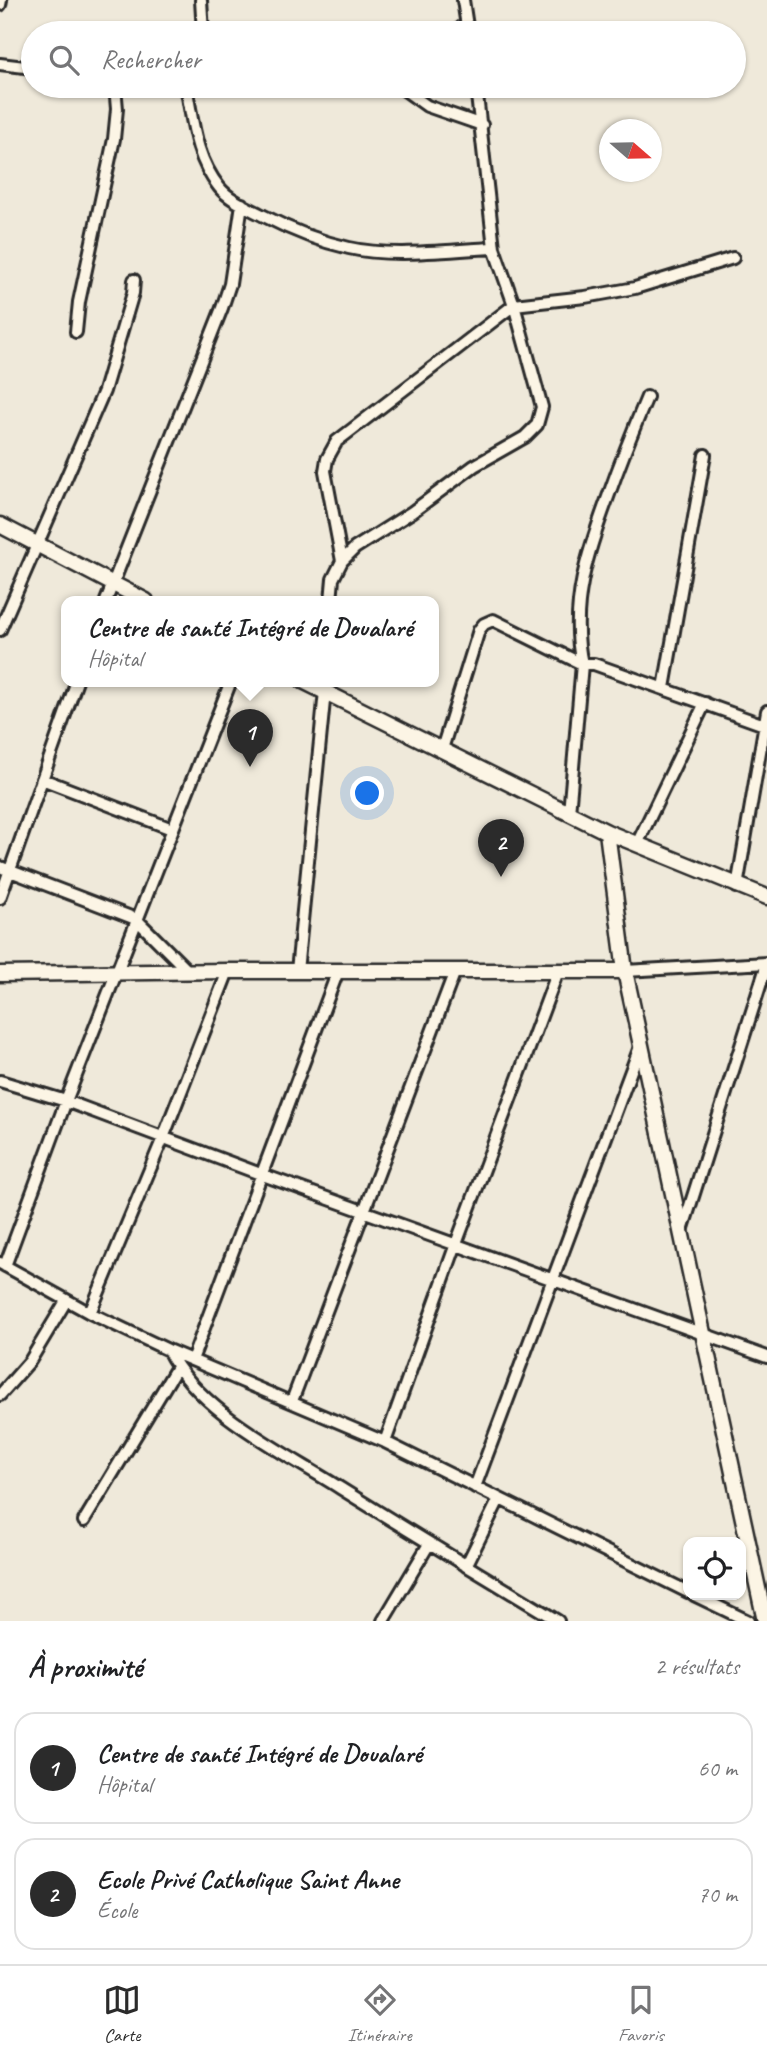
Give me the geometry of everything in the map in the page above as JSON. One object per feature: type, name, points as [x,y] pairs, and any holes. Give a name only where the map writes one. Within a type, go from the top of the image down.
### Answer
[{"type":"street","points":[[0,5],[1,0]]},
{"type":"street","points":[[201,0],[202,21]]},
{"type":"street","points":[[463,0],[466,21]]},
{"type":"street","points":[[0,64],[21,67]]},
{"type":"street","points":[[76,332],[79,302],[114,139],[116,98]]},
{"type":"street","points":[[188,98],[192,132],[205,164],[220,188],[242,204],[299,234],[351,249],[405,252],[494,248]]},
{"type":"street","points":[[416,98],[427,106],[482,125]]},
{"type":"street","points":[[331,596],[333,579],[342,561],[355,548],[412,512],[474,466],[525,437],[537,425],[542,407],[494,248],[478,98]]},
{"type":"street","points":[[108,596],[222,308],[230,284],[242,204]]},
{"type":"street","points":[[342,561],[325,471],[327,459],[337,441],[513,305],[586,297],[635,288],[733,258]]},
{"type":"street","points":[[0,630],[104,391],[133,293],[134,280]]},
{"type":"street","points":[[569,813],[582,664],[577,642],[580,590],[587,557],[620,463],[647,397]]},
{"type":"street","points":[[664,688],[705,455]]},
{"type":"street","points":[[0,525],[136,596]]},
{"type":"street","points":[[442,748],[479,630],[493,620],[582,664],[594,664],[765,725]]},
{"type":"street","points":[[0,898],[5,868],[75,687]]},
{"type":"street","points":[[229,687],[3,1265],[90,1313],[168,1350],[292,1401],[384,1443],[683,1590]]},
{"type":"street","points":[[297,971],[325,687],[607,832],[767,897]]},
{"type":"street","points":[[637,844],[705,703]]},
{"type":"street","points":[[737,887],[767,711]]},
{"type":"street","points":[[41,779],[172,829]]},
{"type":"street","points":[[607,832],[625,971],[765,1621]]},
{"type":"street","points":[[5,868],[136,919],[188,971]]},
{"type":"street","points":[[0,974],[625,971],[767,964],[682,1233]]},
{"type":"street","points":[[90,1313],[163,1138],[228,971]]},
{"type":"street","points":[[192,1360],[338,971]]},
{"type":"street","points":[[292,1401],[455,971]]},
{"type":"street","points":[[384,1443],[558,971]]},
{"type":"street","points":[[475,1487],[641,1044]]},
{"type":"street","points":[[0,1081],[66,1101],[767,1357]]},
{"type":"street","points":[[0,1395],[30,1361],[66,1301]]},
{"type":"street","points":[[168,1350],[177,1367],[201,1394],[242,1426],[429,1544],[558,1621]]},
{"type":"street","points":[[83,1521],[177,1367]]},
{"type":"street","points":[[466,1566],[499,1499]]},
{"type":"street","points":[[383,1621],[429,1544]]},
{"type":"street","points":[[704,1600],[748,1621]]},
{"type":"place","name":"Centre de santé Intégré de Doualaré","points":[[250,767]]},
{"type":"place","name":"Ecole Privé Catholique Saint Anne","points":[[501,877]]}]
